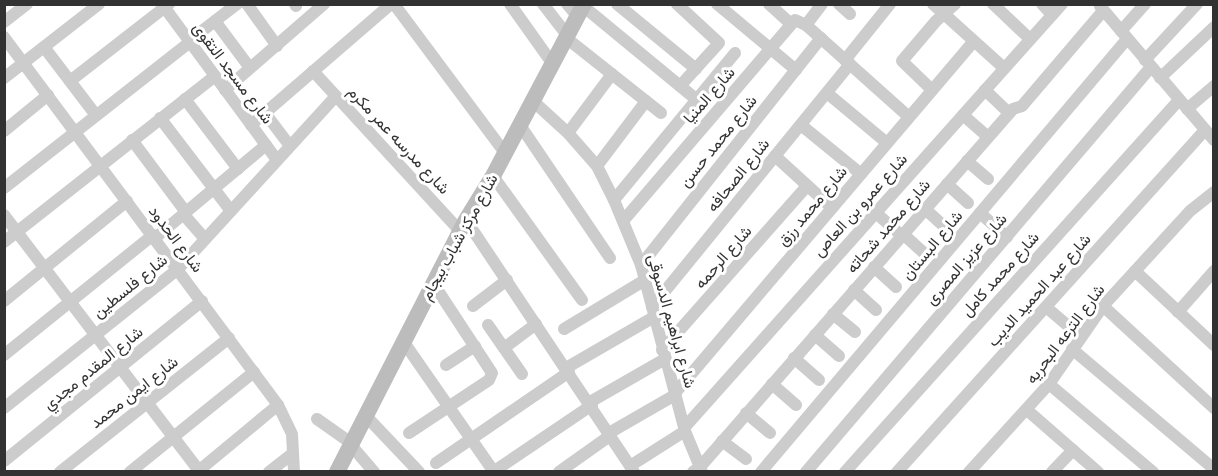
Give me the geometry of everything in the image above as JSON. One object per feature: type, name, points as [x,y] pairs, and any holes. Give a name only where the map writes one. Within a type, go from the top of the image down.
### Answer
[{"type":"main road","name":"شارع مركز شباب بيجام","points":[[337,471],[463,225],[493,176],[533,101],[578,8]]},
{"type":"street","points":[[4,22],[27,4]]},
{"type":"street","points":[[4,78],[99,4]]},
{"type":"street","points":[[4,188],[237,4]]},
{"type":"street","points":[[247,4],[277,46]]},
{"type":"street","points":[[225,90],[324,4]]},
{"type":"street","points":[[251,125],[392,4],[505,153]]},
{"type":"street","points":[[510,4],[552,63]]},
{"type":"street","points":[[543,4],[566,36],[661,113]]},
{"type":"street","points":[[617,4],[696,69]]},
{"type":"street","points":[[677,4],[719,42],[680,86]]},
{"type":"street","points":[[717,4],[796,70]]},
{"type":"street","points":[[769,4],[791,24],[797,19],[806,24],[909,117]]},
{"type":"street","points":[[839,4],[850,14]]},
{"type":"street","name":"شارع الصحافه","points":[[653,312],[827,93],[890,4]]},
{"type":"street","points":[[933,4],[1004,68]]},
{"type":"street","points":[[932,90],[903,64],[903,59],[936,21],[955,4]]},
{"type":"street","points":[[993,4],[1030,39]]},
{"type":"street","points":[[1042,4],[1052,15]]},
{"type":"street","name":"شارع عمرو بن العاص","points":[[632,469],[684,429],[1062,4]]},
{"type":"street","name":"شارع البستان","points":[[761,471],[980,213],[1124,35],[1145,4]]},
{"type":"street","name":"شارع عزيز المصرى","points":[[806,471],[1007,237],[1197,4]]},
{"type":"street","points":[[806,24],[820,5]]},
{"type":"street","points":[[70,81],[165,6]]},
{"type":"street","name":"شارع مسجد التقوى","points":[[165,6],[277,160]]},
{"type":"street","points":[[1101,7],[1214,140]]},
{"type":"street","name":"شارع محمد شحاته","points":[[698,470],[1009,113],[1022,106],[1101,7]]},
{"type":"street","points":[[578,8],[697,100]]},
{"type":"street","points":[[215,21],[250,68]]},
{"type":"street","name":"شارع المنيا","points":[[622,221],[791,24]]},
{"type":"street","points":[[1160,78],[1214,27]]},
{"type":"street","name":"شارع الحدود","points":[[4,37],[278,405],[290,424],[294,471]]},
{"type":"street","name":"شارع محمد حسن","points":[[641,265],[821,38]]},
{"type":"street","name":"شارع محمد رزق","points":[[559,471],[610,434],[675,394],[974,41]]},
{"type":"street","points":[[44,47],[95,114]]},
{"type":"street","points":[[614,200],[735,53]]},
{"type":"street","name":"شارع مدرسه عمر مكرم","points":[[313,71],[463,225]]},
{"type":"street","points":[[568,133],[612,74]]},
{"type":"street","points":[[4,242],[214,76]]},
{"type":"street","name":"شارع محمد كامل","points":[[845,471],[1183,104],[1214,86]]},
{"type":"street","points":[[985,90],[1009,113]]},
{"type":"street","points":[[827,93],[887,143]]},
{"type":"street","points":[[4,131],[48,95]]},
{"type":"street","name":"شارع فلسطين","points":[[4,408],[178,269],[336,96]]},
{"type":"street","points":[[185,99],[238,168]]},
{"type":"street","name":"شارع ابراهيم الدسوقى","points":[[533,101],[568,133],[597,166],[614,200],[641,265],[684,429],[698,470]]},
{"type":"street","points":[[597,166],[646,101]]},
{"type":"street","points":[[265,113],[290,146]]},
{"type":"street","points":[[963,115],[988,137]]},
{"type":"street","points":[[160,118],[231,211]]},
{"type":"street","points":[[520,125],[610,258]]},
{"type":"street","points":[[801,125],[861,174]]},
{"type":"street","name":"شارع عبد الحميد الديب","points":[[898,471],[1205,130]]},
{"type":"street","points":[[132,140],[205,239]]},
{"type":"street","points":[[4,355],[185,213],[266,145]]},
{"type":"street","points":[[775,156],[832,208]]},
{"type":"street","points":[[968,161],[988,179]]},
{"type":"street","points":[[493,176],[582,300]]},
{"type":"street","points":[[947,184],[968,203]]},
{"type":"street","name":"شارع الرحمه","points":[[493,471],[664,355],[807,186]]},
{"type":"street","name":"شارع الترعه البحريه","points":[[969,471],[1027,410],[1103,306],[1190,211],[1214,192]]},
{"type":"street","points":[[4,301],[127,201]]},
{"type":"street","points":[[925,209],[946,228]]},
{"type":"street","points":[[876,213],[925,254]]},
{"type":"street","points":[[980,213],[1007,237]]},
{"type":"street","points":[[4,215],[97,334],[199,471],[278,405]]},
{"type":"street","points":[[463,225],[507,280],[632,469]]},
{"type":"street","points":[[874,267],[896,287]]},
{"type":"street","points":[[1135,271],[1178,312],[1211,338]]},
{"type":"street","points":[[1178,312],[1214,271]]},
{"type":"street","points":[[473,306],[507,280]]},
{"type":"street","points":[[564,328],[645,280]]},
{"type":"street","points":[[409,432],[491,378],[492,371],[433,283]]},
{"type":"street","points":[[854,290],[876,310]]},
{"type":"street","name":"شارع المقدم مجدي","points":[[4,461],[202,301]]},
{"type":"street","points":[[1103,306],[1214,408]]},
{"type":"street","points":[[1046,307],[1080,336]]},
{"type":"street","points":[[436,463],[653,312]]},
{"type":"street","points":[[833,314],[855,332]]},
{"type":"street","points":[[504,348],[537,324]]},
{"type":"street","points":[[488,325],[522,374]]},
{"type":"street","points":[[815,335],[839,356]]},
{"type":"street","name":"شارع ايمن محمد","points":[[60,471],[229,338]]},
{"type":"street","points":[[403,341],[493,471]]},
{"type":"street","points":[[446,365],[475,346]]},
{"type":"street","points":[[1072,349],[1214,469]]},
{"type":"street","points":[[794,358],[819,380]]},
{"type":"street","points":[[130,471],[254,372]]},
{"type":"street","points":[[772,384],[796,405]]},
{"type":"street","points":[[1048,384],[1153,471]]},
{"type":"street","points":[[1027,410],[1098,471]]},
{"type":"street","points":[[746,413],[770,433]]},
{"type":"street","points":[[365,415],[418,471]]},
{"type":"street","points":[[317,419],[351,443],[374,471]]},
{"type":"street","points":[[722,441],[746,459]]},
{"type":"street","points":[[1052,471],[1073,450]]},
{"type":"street","points":[[269,471],[292,454]]},
{"type":"street","points":[[575,460],[583,471]]}]
